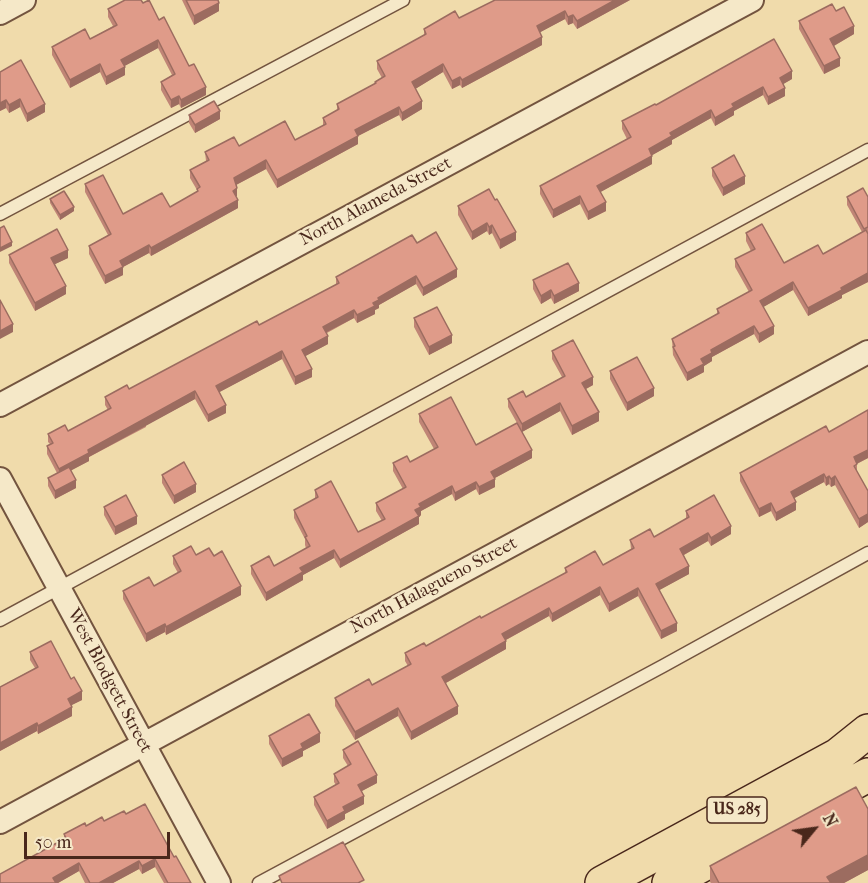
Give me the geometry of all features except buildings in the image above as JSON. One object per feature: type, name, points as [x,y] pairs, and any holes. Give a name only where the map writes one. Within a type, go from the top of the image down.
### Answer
[{"type":"highway","name":"US 285","points":[[602,883],[838,755],[868,731]]},
{"type":"highway","name":"US 285","points":[[669,883],[868,775]]},
{"type":"street","points":[[0,13],[24,0]]},
{"type":"street","name":"North Alameda Street","points":[[0,405],[752,0]]},
{"type":"street","name":"North Halagueno Street","points":[[0,822],[868,352]]},
{"type":"street","name":"West Blodgett Street","points":[[0,478],[219,883]]},
{"type":"lane","points":[[0,214],[403,0]]},
{"type":"lane","points":[[0,620],[868,150]]},
{"type":"lane","points":[[259,883],[868,553]]}]
